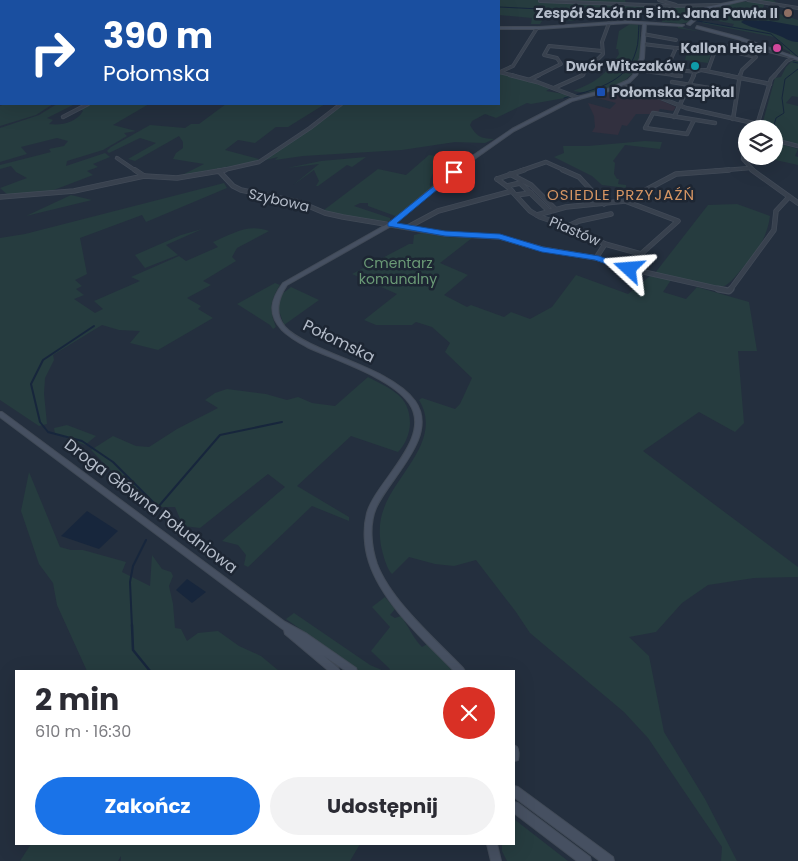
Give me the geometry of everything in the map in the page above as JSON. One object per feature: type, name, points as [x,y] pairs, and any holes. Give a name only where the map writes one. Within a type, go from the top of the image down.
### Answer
[{"type":"street","points":[[659,0],[677,5]]},
{"type":"street","points":[[693,25],[704,9],[747,0],[798,8]]},
{"type":"street","points":[[540,1],[720,5]]},
{"type":"street","points":[[625,22],[644,25],[652,23]]},
{"type":"street","points":[[500,28],[537,28],[625,22],[693,25],[746,41],[798,60]]},
{"type":"street","points":[[554,88],[582,78],[587,74],[603,54],[602,42],[609,23]]},
{"type":"street","name":"Połomska","points":[[459,670],[384,585],[373,562],[369,539],[372,508],[414,445],[417,414],[414,404],[408,396],[390,383],[306,344],[287,332],[275,313],[274,300],[285,284],[391,224],[464,164],[513,130],[579,98],[620,86],[632,79],[640,65],[644,25]]},
{"type":"street","points":[[500,72],[513,66],[537,28]]},
{"type":"street","points":[[643,34],[676,40]]},
{"type":"street","points":[[643,44],[688,48]]},
{"type":"street","points":[[529,80],[561,64],[557,58],[544,54],[549,46],[602,51]]},
{"type":"street","points":[[716,48],[720,46],[757,48],[791,57]]},
{"type":"street","points":[[667,68],[676,48]]},
{"type":"street","points":[[640,65],[695,72],[708,70],[716,48]]},
{"type":"street","points":[[716,48],[756,58],[742,70],[733,119]]},
{"type":"street","points":[[759,120],[774,75],[791,57]]},
{"type":"street","points":[[788,60],[798,60]]},
{"type":"street","points":[[637,70],[681,76]]},
{"type":"street","points":[[701,70],[770,84]]},
{"type":"street","points":[[500,72],[554,88],[579,98]]},
{"type":"street","points":[[674,117],[695,72]]},
{"type":"street","points":[[672,82],[715,89]]},
{"type":"street","points":[[620,86],[646,92],[679,106],[738,120]]},
{"type":"street","points":[[63,117],[86,105]]},
{"type":"street","points":[[0,197],[74,191],[144,176],[177,178],[259,162],[288,144],[339,105]]},
{"type":"street","points":[[694,120],[687,134],[645,128],[653,114],[715,123]]},
{"type":"street","points":[[783,142],[798,146]]},
{"type":"street","points":[[117,158],[144,176]]},
{"type":"street","points":[[510,174],[546,162],[579,177],[604,204]]},
{"type":"street","points":[[748,165],[798,203]]},
{"type":"street","points":[[536,215],[555,209],[625,201],[676,174],[750,168]]},
{"type":"street","name":"Szybowa","points":[[220,171],[233,186],[248,193],[299,202],[343,218],[391,224],[445,234],[500,236],[542,249],[596,258],[626,268],[729,291],[774,230],[773,218],[775,212],[779,205],[789,197]]},
{"type":"street","points":[[510,174],[531,185],[555,209]]},
{"type":"street","name":"Piastów","points":[[510,174],[497,179],[507,186],[536,215],[568,226],[605,244],[641,254],[678,221],[625,201]]},
{"type":"street","name":"Piastów","points":[[507,186],[520,183],[548,211]]},
{"type":"street","points":[[408,227],[438,210],[512,191]]},
{"type":"street","points":[[516,196],[531,193]]},
{"type":"street","points":[[568,226],[579,220],[611,214]]},
{"type":"street","points":[[596,258],[605,244]]},
{"type":"street","name":"Droga Główna Południowa","points":[[0,414],[282,625],[304,637],[351,670]]},
{"type":"street","name":"Droga Główna Południowa","points":[[282,625],[333,670]]},
{"type":"street","points":[[515,792],[608,861]]},
{"type":"street","points":[[515,807],[586,861]]},
{"type":"street","points":[[492,845],[496,861]]},
{"type":"shaded area","points":[[616,90],[631,94],[635,92],[647,94],[676,107],[673,111],[660,109],[657,114],[636,114],[627,126],[622,125],[618,135],[592,132],[595,127],[594,116],[588,103],[610,109],[616,103],[594,97]]},
{"type":"green space","points":[[500,0],[625,0],[626,3],[705,5],[691,16],[681,18],[688,19],[701,17],[704,13],[717,6],[758,2],[752,0],[773,0],[776,2],[774,4],[765,2],[763,9],[772,12],[776,5],[779,7],[778,11],[780,14],[798,20],[798,58],[790,55],[790,52],[778,46],[780,41],[774,37],[702,23],[703,21],[732,27],[734,24],[707,19],[679,24],[684,28],[702,32],[678,28],[677,23],[662,22],[664,10],[581,8],[574,21],[544,18],[540,24],[531,24],[532,18],[500,15]]},
{"type":"green space","points":[[630,24],[640,25],[641,52],[635,70],[612,88],[592,92],[573,91],[594,81],[605,73],[619,54],[618,49],[616,49],[619,31]]},
{"type":"green space","points":[[688,48],[712,50],[708,63],[685,60]]},
{"type":"green space","points":[[792,61],[798,61],[798,97],[792,96],[786,103],[798,106],[798,145],[783,141],[783,120],[763,120],[775,78],[781,77],[786,67]]},
{"type":"green space","points":[[500,72],[551,88],[546,91],[576,96],[531,104],[527,103],[496,118],[485,114],[472,121],[470,125],[479,136],[494,139],[485,143],[455,142],[402,150],[303,156],[275,160],[278,157],[262,161],[342,105],[500,105]]},
{"type":"green space","points":[[51,105],[36,115],[0,126],[0,106]]},
{"type":"green space","points":[[55,105],[73,105],[47,118],[53,120],[49,124],[63,124],[77,118],[83,111],[81,109],[88,105],[147,105],[113,125],[136,131],[124,133],[127,136],[103,150],[67,161],[66,166],[105,153],[110,157],[93,164],[98,167],[87,171],[93,175],[46,193],[9,196],[0,188],[27,178],[16,172],[11,166],[0,169],[0,165],[51,152],[49,149],[64,146],[68,141],[57,138],[21,147],[27,154],[0,162],[0,128],[39,115]]},
{"type":"green space","points":[[225,105],[323,105],[288,127],[276,127],[255,143],[238,140],[225,150],[259,159],[257,161],[180,176],[204,164],[173,159],[176,153],[183,148],[183,142],[179,136],[135,161],[128,159],[156,143],[140,138],[109,153],[107,151],[150,125],[185,128],[191,124],[199,124]]},
{"type":"green space","points":[[645,141],[662,142],[660,149],[625,145],[613,161],[615,163],[614,174],[619,179],[618,184],[626,185],[626,188],[602,185],[592,176],[554,157],[564,153],[563,146],[588,146]]},
{"type":"green space","points":[[783,145],[798,149],[795,156],[798,157],[798,165],[783,162]]},
{"type":"green space","points":[[429,155],[453,157],[434,173],[431,177],[430,187],[449,171],[473,156],[398,217],[368,206],[368,203],[360,203],[354,206],[390,218],[390,221],[365,221],[324,210],[378,169],[406,175]]},
{"type":"green space","points":[[366,157],[352,167],[347,165],[318,186],[316,186],[319,181],[314,170],[293,185],[319,164],[287,168],[321,161]]},
{"type":"green space","points":[[224,183],[227,188],[146,222],[142,215],[80,238],[87,274],[75,280],[82,286],[76,289],[84,295],[74,299],[95,313],[103,309],[94,301],[140,281],[131,277],[179,256],[186,261],[218,247],[213,242],[240,230],[254,228],[269,231],[237,248],[232,257],[236,261],[203,281],[211,285],[187,298],[201,306],[198,309],[213,318],[158,350],[130,343],[140,331],[119,330],[102,325],[53,355],[54,360],[45,378],[44,394],[47,424],[39,426],[0,400],[0,238],[25,234]]},
{"type":"green space","points":[[71,195],[92,200],[26,216]]},
{"type":"green space","points":[[737,204],[770,216],[760,246],[730,282],[718,288],[655,273],[708,205]]},
{"type":"green space","points":[[202,229],[166,245],[178,255],[145,268],[135,255],[181,235]]},
{"type":"green space","name":"Cmentarz komunalny","points":[[422,233],[445,237],[472,238],[440,263],[468,275],[444,295],[467,307],[471,305],[504,317],[511,312],[530,319],[552,307],[576,275],[628,294],[650,276],[671,280],[663,292],[686,299],[697,287],[749,302],[757,351],[738,351],[744,423],[735,432],[699,412],[643,451],[798,567],[798,577],[754,578],[708,585],[682,603],[656,632],[629,637],[649,656],[664,732],[705,799],[737,861],[721,861],[722,847],[648,738],[624,712],[530,633],[476,560],[454,566],[435,564],[409,557],[392,574],[388,568],[381,546],[381,517],[390,495],[422,443],[425,415],[419,400],[422,398],[455,409],[460,404],[472,378],[445,352],[450,343],[432,327],[416,322],[412,325],[376,325],[364,320],[397,294],[352,274],[409,244],[413,244],[414,235]]},
{"type":"green space","points":[[275,283],[280,285],[274,296],[272,306],[272,316],[276,327],[273,329],[270,325],[237,304]]},
{"type":"green space","points":[[291,287],[319,300],[284,325],[277,305],[282,294]]},
{"type":"green space","points":[[368,377],[391,389],[403,399],[407,406],[410,427],[403,446],[398,452],[351,436],[297,486],[349,517],[349,521],[312,506],[248,567],[244,565],[246,555],[238,545],[222,541],[285,487],[268,474],[200,528],[183,526],[175,507],[157,507],[134,494],[91,450],[113,436],[136,446],[149,447],[177,429],[218,408],[205,400],[215,393],[227,389],[266,394],[287,400],[298,397],[312,403],[335,406]]},
{"type":"green space","points":[[67,425],[96,436],[85,445],[55,434],[54,428]]},
{"type":"green space","points":[[29,472],[60,547],[71,550],[83,550],[126,562],[122,572],[150,586],[152,555],[162,569],[171,572],[173,576],[169,586],[175,628],[181,629],[187,641],[198,633],[218,631],[239,646],[261,656],[278,670],[87,670],[57,605],[53,583],[39,564],[21,511]]},
{"type":"green space","points":[[385,597],[395,609],[390,615],[395,618],[401,616],[419,644],[422,647],[429,643],[451,670],[390,670],[371,651],[390,627],[372,607]]},
{"type":"green space","points":[[294,613],[370,665],[382,670],[359,670],[286,619]]},
{"type":"green space","points":[[515,820],[568,861],[507,861],[502,851],[502,845],[515,845]]},
{"type":"green space","points":[[30,845],[359,845],[350,861],[121,861],[121,856],[118,861],[20,861]]},
{"type":"water","points":[[744,20],[770,21],[798,26],[798,42],[749,26],[741,22]]},
{"type":"water","points":[[87,511],[118,531],[99,549],[61,536]]},
{"type":"water","points":[[187,579],[206,592],[192,603],[176,590]]},
{"type":"waterway","points":[[375,0],[380,0]]},
{"type":"waterway","points":[[500,7],[664,15],[771,34],[798,57]]},
{"type":"waterway","points":[[564,98],[607,84],[625,71],[637,48],[639,24]]},
{"type":"waterway","points":[[793,62],[798,63]]},
{"type":"waterway","points":[[775,120],[784,113],[782,98],[785,79],[798,69]]},
{"type":"waterway","points":[[94,326],[43,360],[31,384],[40,422],[48,432],[82,441],[113,462],[158,507]]},
{"type":"waterway","points":[[158,507],[220,435],[282,422]]},
{"type":"waterway","points":[[155,514],[158,507]]},
{"type":"waterway","points":[[132,627],[130,582],[133,566],[146,540]]},
{"type":"waterway","points":[[132,625],[133,650],[149,670]]},
{"type":"place","name":"Zespół Szkół nr 5 im. Jana Pawła II","points":[[788,13]]},
{"type":"place","name":"Kallon Hotel","points":[[777,48]]},
{"type":"place","name":"Dwór Witczaków","points":[[695,66]]},
{"type":"place","name":"Połomska Szpital","points":[[601,92]]},
{"type":"district","name":"OSIEDLE PRZYJAŹŃ","points":[[621,194]]},
{"type":"route","points":[[454,172],[391,224],[445,234],[500,236],[559,253],[596,258],[629,269]]}]
